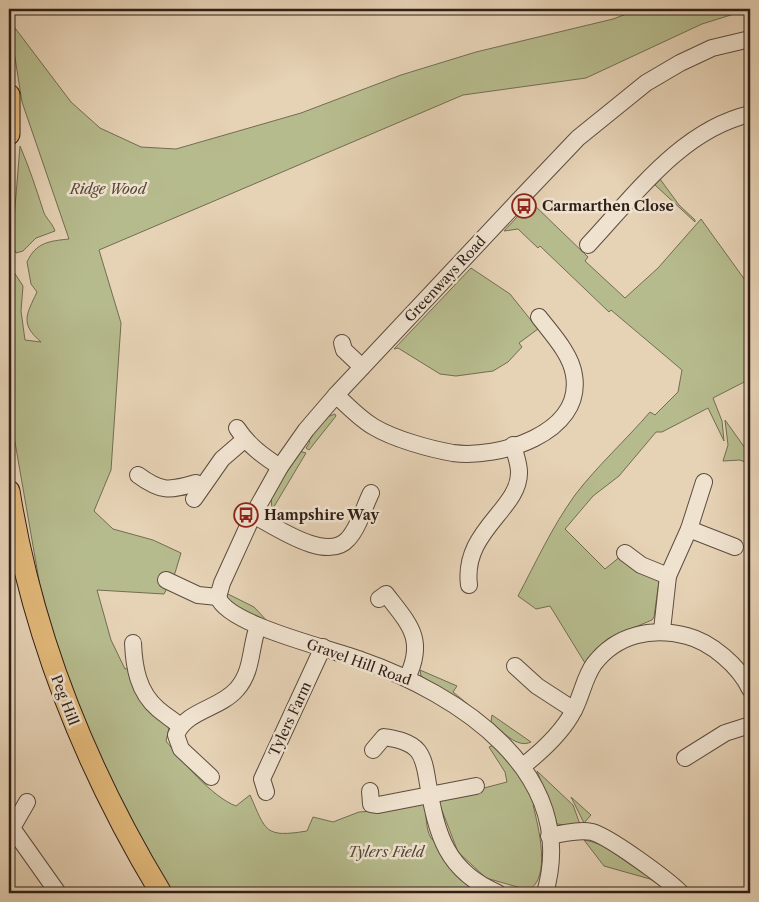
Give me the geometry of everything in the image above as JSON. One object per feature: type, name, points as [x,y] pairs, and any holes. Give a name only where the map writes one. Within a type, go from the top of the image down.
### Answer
[{"type":"main road","points":[[9,95],[9,134]]},
{"type":"main road","name":"Peg Hill","points":[[9,491],[15,560],[52,666],[79,736],[124,829],[161,893]]},
{"type":"street","name":"Greenways Road","points":[[218,597],[222,583],[253,515],[280,467],[306,430],[362,367],[578,138],[646,83],[680,63],[712,48],[750,39]]},
{"type":"street","points":[[588,245],[611,227],[657,170],[680,150],[710,130],[750,114]]},
{"type":"street","points":[[336,395],[375,428],[438,450],[469,453],[526,442],[555,426],[564,417],[574,398],[576,385],[570,361],[539,317]]},
{"type":"street","points":[[342,343],[344,350],[362,367]]},
{"type":"street","points":[[138,475],[152,486],[166,490],[195,487],[222,459],[240,434],[280,467]]},
{"type":"street","points":[[469,585],[470,561],[476,544],[513,492],[519,478],[520,471],[513,446]]},
{"type":"street","points":[[662,630],[668,576],[689,530],[704,482]]},
{"type":"street","points":[[253,515],[315,546],[330,549],[342,544],[351,536],[365,497]]},
{"type":"street","points":[[689,530],[735,547]]},
{"type":"street","points":[[625,553],[641,565],[668,576]]},
{"type":"street","points":[[166,580],[198,595],[218,597]]},
{"type":"street","points":[[379,599],[386,594],[414,633],[415,652],[407,678]]},
{"type":"street","name":"Gravel Hill Road","points":[[218,597],[220,602],[230,612],[258,626],[323,647],[407,678],[439,696],[504,744],[523,766],[537,792],[549,836],[549,875],[545,893]]},
{"type":"street","points":[[211,777],[178,744],[176,736],[180,726],[188,719],[221,702],[236,690],[248,672],[258,626]]},
{"type":"street","points":[[523,766],[551,741],[574,710],[585,679],[594,664],[604,654],[629,637],[662,630],[694,638],[709,646],[723,657],[749,685]]},
{"type":"street","points":[[133,643],[135,667],[142,688],[158,709],[180,726]]},
{"type":"street","name":"Tylers Farm","points":[[266,792],[262,779],[323,647]]},
{"type":"street","points":[[517,672],[552,698],[574,710]]},
{"type":"street","points":[[684,758],[725,733],[750,725]]},
{"type":"street","points":[[373,750],[384,737],[415,739],[424,762],[437,828],[452,860],[475,882],[498,893]]},
{"type":"street","points":[[370,791],[371,804],[378,805],[476,786]]},
{"type":"street","points":[[27,802],[10,829],[58,893]]},
{"type":"street","points":[[549,836],[584,831],[599,835],[668,880],[681,893]]},
{"type":"green space","points":[[640,9],[750,9],[702,24],[586,78],[463,95],[99,250],[121,323],[111,470],[94,511],[113,529],[153,540],[181,553],[175,573],[164,594],[97,590],[111,640],[125,669],[130,668],[169,728],[166,741],[198,778],[217,795],[236,806],[250,795],[264,824],[274,832],[293,833],[307,831],[313,817],[333,822],[359,812],[391,810],[424,803],[431,838],[480,893],[172,893],[115,791],[69,688],[40,586],[12,425],[9,394],[10,266],[23,286],[21,311],[25,340],[41,342],[30,330],[27,319],[37,292],[31,284],[27,262],[39,246],[69,239],[22,102],[9,20],[71,102],[100,128],[141,147],[176,149],[301,113],[401,75],[476,52],[613,19]]},
{"type":"green space","points":[[20,146],[44,213],[55,231],[36,238],[23,251],[16,253],[12,244]]},
{"type":"green space","points":[[660,179],[679,205],[695,222],[655,185]]},
{"type":"green space","points":[[531,202],[588,257],[585,261],[625,298],[658,268],[701,219],[750,287],[750,379],[713,398],[722,421],[724,441],[708,408],[662,432],[656,432],[619,476],[593,496],[565,529],[605,569],[621,556],[657,577],[659,581],[652,620],[609,638],[597,648],[585,663],[550,606],[536,609],[518,596],[552,532],[575,495],[650,412],[655,415],[678,392],[682,370],[611,310],[609,312],[540,246],[538,248],[518,229],[504,231]]},
{"type":"green space","points":[[471,268],[510,294],[538,329],[519,343],[522,347],[508,362],[493,371],[456,376],[440,374],[398,348],[394,349]]},
{"type":"green space","points":[[335,414],[336,416],[309,450],[306,448],[310,442],[308,440],[327,417]]},
{"type":"green space","points":[[725,420],[750,455],[750,464],[740,460],[723,461],[728,445]]},
{"type":"green space","points":[[299,451],[306,453],[272,510],[271,496]]},
{"type":"green space","points":[[226,593],[254,607],[269,623],[229,602]]},
{"type":"green space","points":[[420,670],[457,686],[453,692],[481,715],[421,676]]},
{"type":"green space","points":[[492,715],[531,742],[526,744],[520,743],[510,738],[491,722]]},
{"type":"green space","points":[[494,745],[510,759],[535,804],[533,805],[540,838],[541,864],[540,875],[535,884],[528,890],[486,878],[458,852],[438,800],[507,782],[505,772],[489,747]]},
{"type":"green space","points":[[537,771],[573,805],[581,827],[557,824]]},
{"type":"green space","points":[[571,797],[591,815],[584,823]]},
{"type":"green space","points":[[584,840],[610,850],[658,882],[659,885],[650,879],[604,866]]},
{"type":"place","name":"Carmarthen Close","points":[[524,206]]},
{"type":"place","name":"Hampshire Way","points":[[246,515]]},
{"type":"park label","name":"Ridge Wood","points":[[108,189]]},
{"type":"park label","name":"Tylers Field","points":[[386,852]]}]
